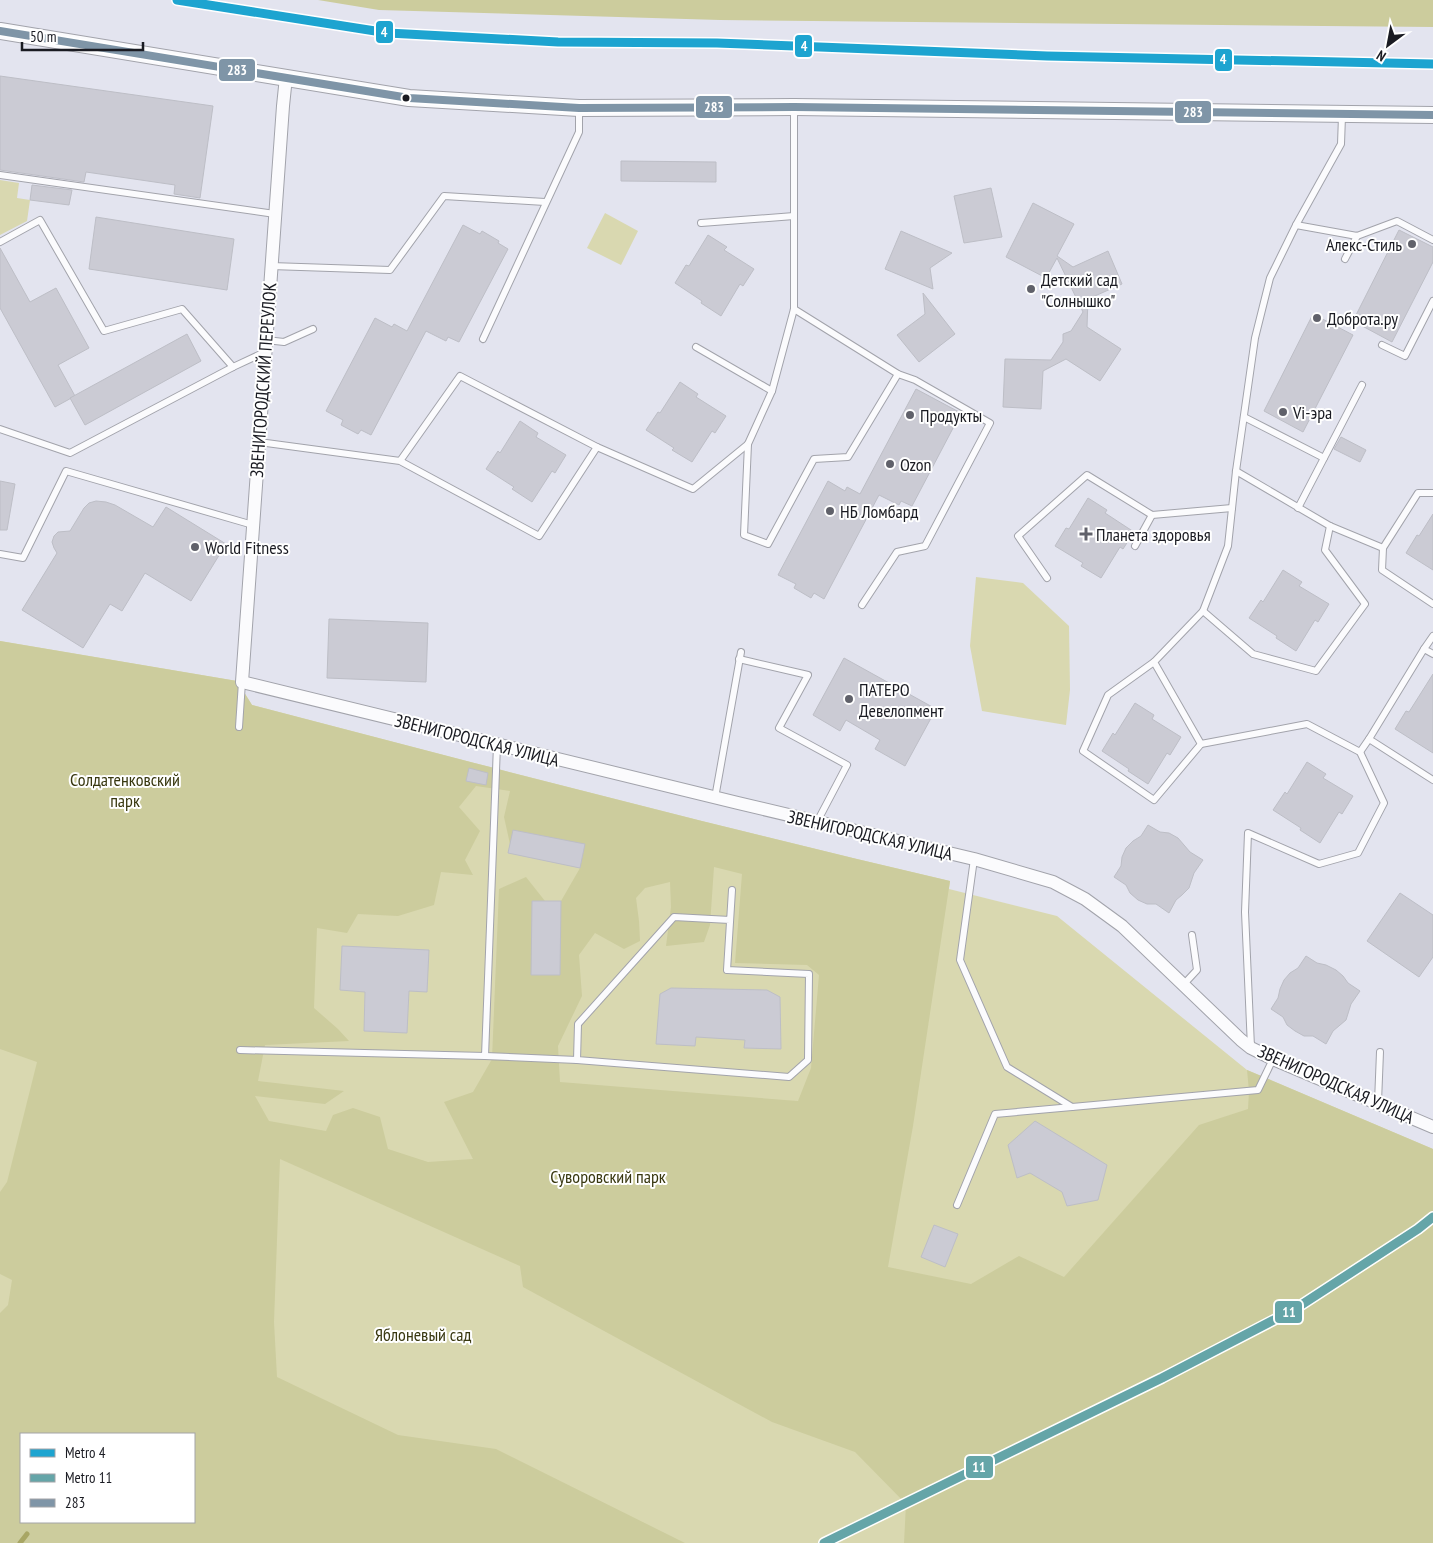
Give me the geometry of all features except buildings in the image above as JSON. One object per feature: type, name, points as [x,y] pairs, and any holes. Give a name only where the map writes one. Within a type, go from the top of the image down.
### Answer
[{"type":"street","points":[[0,31],[409,98],[579,108],[794,107],[1433,116]]},
{"type":"street","name":"ЗВЕНИГОРОДСКИЙ ПЕРЕУЛОК","points":[[242,682],[282,106],[286,77]]},
{"type":"street","name":"ЗВЕНИГОРОДСКАЯ УЛИЦА","points":[[242,682],[715,798],[974,859],[1053,882],[1085,899],[1122,926],[1241,1040],[1252,1048],[1273,1059],[1433,1127]]},
{"type":"lane","points":[[794,107],[794,309],[772,392],[748,444],[744,536],[768,544],[814,458],[848,457],[898,374]]},
{"type":"lane","points":[[483,339],[579,132],[579,108]]},
{"type":"lane","points":[[1252,1048],[1245,912],[1248,832],[1319,864],[1358,853],[1384,803],[1360,752],[1307,724],[1201,744],[1154,800],[1083,751],[1108,695],[1154,662],[1203,612],[1228,546],[1236,471],[1255,338],[1270,278],[1296,225],[1341,144],[1342,114]]},
{"type":"lane","points":[[0,175],[275,214]]},
{"type":"lane","points":[[271,266],[390,270],[444,196],[546,202]]},
{"type":"lane","points":[[701,223],[794,216]]},
{"type":"lane","points":[[0,242],[40,220],[104,331],[182,308],[232,367]]},
{"type":"lane","points":[[1296,225],[1357,236],[1397,221],[1433,240]]},
{"type":"lane","points":[[1345,259],[1357,236]]},
{"type":"lane","points":[[1382,345],[1405,356],[1433,301]]},
{"type":"lane","points":[[794,309],[898,374],[916,380],[990,423],[925,546],[897,552],[862,605]]},
{"type":"lane","points":[[0,429],[70,453],[232,367],[266,346],[284,342],[314,329]]},
{"type":"lane","points":[[696,348],[772,392]]},
{"type":"lane","points":[[400,461],[460,376],[597,447],[693,489],[748,444]]},
{"type":"lane","points":[[1298,508],[1362,385]]},
{"type":"lane","points":[[1244,417],[1324,458]]},
{"type":"lane","points":[[259,442],[400,461],[539,536],[597,447]]},
{"type":"lane","points":[[0,554],[23,558],[66,471],[253,525]]},
{"type":"lane","points":[[1236,471],[1330,526],[1383,548]]},
{"type":"lane","points":[[1047,578],[1018,536],[1087,475],[1152,515],[1232,508]]},
{"type":"lane","points":[[1433,494],[1418,493],[1383,548],[1382,570],[1433,604]]},
{"type":"lane","points":[[1135,546],[1152,515]]},
{"type":"lane","points":[[1203,612],[1254,654],[1316,671],[1365,604],[1325,550],[1330,526]]},
{"type":"lane","points":[[1360,752],[1433,636]]},
{"type":"lane","points":[[1424,649],[1433,654]]},
{"type":"lane","points":[[715,798],[741,652]]},
{"type":"lane","points":[[740,659],[808,675],[779,728],[848,765],[817,822]]},
{"type":"lane","points":[[1154,662],[1201,744]]},
{"type":"lane","points":[[239,728],[242,682]]},
{"type":"lane","points":[[1369,739],[1433,780]]},
{"type":"lane","points":[[485,1056],[497,745]]},
{"type":"lane","points":[[974,859],[960,960],[1007,1066],[1072,1107]]},
{"type":"lane","points":[[240,1050],[578,1060],[789,1077],[808,1060],[809,974],[727,970],[732,890]]},
{"type":"lane","points":[[578,1060],[578,1024],[674,916],[730,920]]},
{"type":"lane","points":[[1184,984],[1197,970],[1192,934]]},
{"type":"lane","points":[[1378,1102],[1380,1052]]},
{"type":"lane","points":[[957,1205],[995,1114],[1258,1090],[1273,1059]]},
{"type":"green space","points":[[318,0],[1433,0],[1433,27],[720,20],[379,10]]},
{"type":"green space","points":[[0,180],[19,183],[17,198],[30,200],[27,221],[0,235]]},
{"type":"green space","points":[[605,213],[638,231],[621,265],[587,248]]},
{"type":"green space","points":[[976,577],[1023,583],[1069,626],[1070,690],[1066,725],[982,711],[970,646]]},
{"type":"green space","name":"Суворовский парк","points":[[0,641],[237,681],[252,705],[600,795],[950,881],[949,889],[1057,916],[1247,1070],[1433,1149],[1433,1543],[0,1543]]},
{"type":"green space","name":"Суворовский парк","points":[[0,641],[237,681],[252,705],[600,795],[950,881],[913,1126],[888,1267],[971,1284],[1019,1256],[1064,1277],[1199,1125],[1248,1109],[1247,1070],[1433,1149],[1433,1543],[904,1543],[906,1504],[855,1452],[772,1422],[523,1287],[520,1266],[280,1159],[274,1322],[277,1377],[398,1435],[496,1449],[685,1543],[0,1543],[0,1313],[8,1305],[12,1280],[0,1274],[0,1192],[7,1182],[37,1062],[0,1049]],"holes":[[[476,786],[510,791],[504,817],[510,844],[508,853],[580,868],[561,901],[545,901],[526,877],[499,889],[492,1059],[473,1092],[444,1102],[473,1159],[428,1162],[388,1149],[380,1117],[353,1108],[333,1115],[326,1131],[269,1121],[255,1096],[325,1104],[344,1091],[258,1081],[265,1045],[349,1041],[314,1008],[317,928],[347,933],[358,914],[398,916],[434,905],[441,872],[473,875],[465,860],[480,831],[459,807]],[[714,867],[742,874],[735,963],[807,965],[819,975],[811,1068],[798,1101],[560,1082],[558,1046],[582,996],[579,955],[595,933],[624,949],[640,941],[636,898],[645,888],[670,882],[671,907],[666,946],[704,942],[710,925]]]},
{"type":"waterway","points":[[20,1543],[27,1534]]},
{"type":"metro line","name":"4","points":[[177,0],[388,33],[558,42],[717,43],[1047,56],[1433,64]]},
{"type":"metro line","name":"11","points":[[824,1543],[1162,1378],[1295,1309],[1418,1229],[1433,1217]]},
{"type":"transit line","name":"283","points":[[0,31],[409,98],[579,108],[794,107],[1433,115]]},
{"type":"place","name":"Алекс-Стиль","points":[[1412,244]]},
{"type":"place","name":"Детский сад \"Солнышко\"","points":[[1031,289]]},
{"type":"place","name":"Доброта.ру","points":[[1317,318]]},
{"type":"place","name":"Vi-эра","points":[[1283,412]]},
{"type":"place","name":"Продукты","points":[[910,415]]},
{"type":"place","name":"Ozon","points":[[890,464]]},
{"type":"place","name":"НБ Ломбард","points":[[830,511]]},
{"type":"place","name":"Планета здоровья","points":[[1086,534]]},
{"type":"place","name":"World Fitness","points":[[195,547]]},
{"type":"place","name":"ПАТЕРО Девелопмент","points":[[849,699]]},
{"type":"park label","name":"Солдатенковский парк","points":[[125,790]]},
{"type":"park label","name":"Яблоневый сад","points":[[423,1334]]}]
